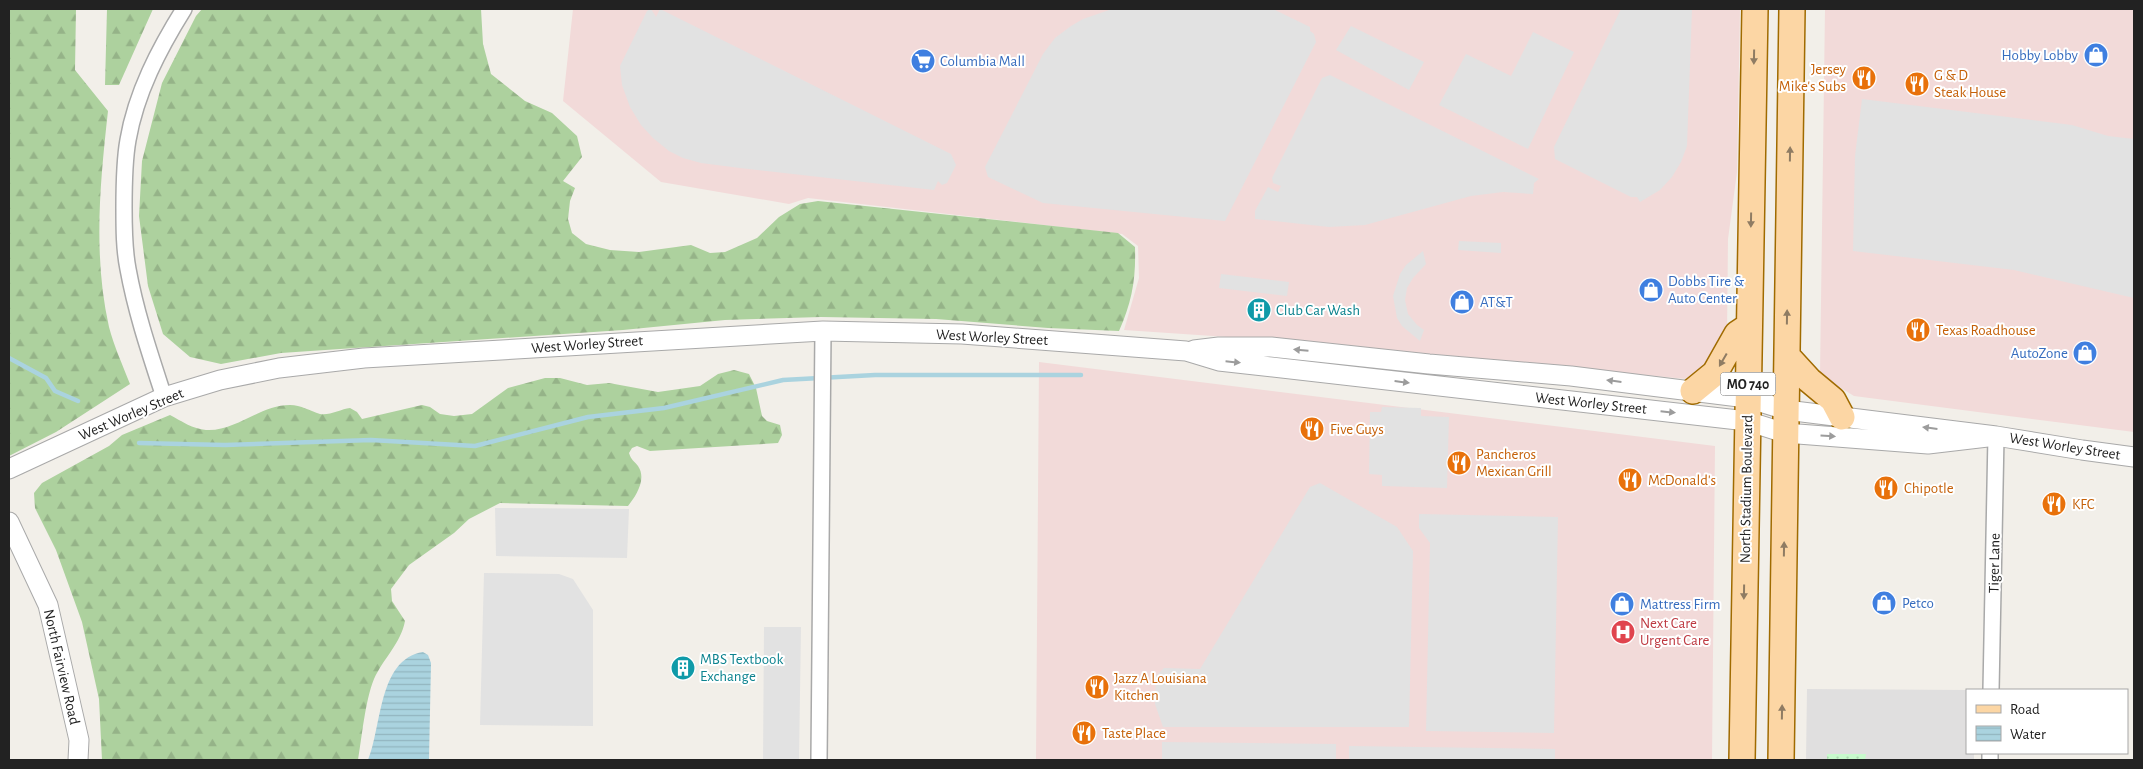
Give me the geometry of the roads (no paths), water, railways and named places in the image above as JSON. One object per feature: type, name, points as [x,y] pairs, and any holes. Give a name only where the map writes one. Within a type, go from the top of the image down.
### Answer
[{"type":"main road","name":"North Stadium Boulevard","points":[[1742,760],[1755,9]]},
{"type":"main road","name":"MO 740","points":[[1781,760],[1792,9]]},
{"type":"main road","points":[[1693,391],[1715,373],[1737,334],[1749,326]]},
{"type":"main road","points":[[1787,356],[1809,380],[1833,400],[1842,417]]},
{"type":"street","points":[[164,397],[140,325],[127,268],[124,241],[124,185],[128,140],[141,95],[158,52],[184,9]]},
{"type":"street","points":[[819,760],[822,331]]},
{"type":"street","name":"West Worley Street","points":[[9,469],[164,397],[227,378],[279,368],[364,358],[822,331],[962,334],[1186,351],[1219,347],[1271,348],[1571,376],[1693,391],[1785,422],[1928,444],[1996,436]]},
{"type":"street","name":"West Worley Street","points":[[1186,351],[1219,361],[1747,409]]},
{"type":"street","name":"West Worley Street","points":[[1785,422],[1842,417],[1996,436],[2134,457]]},
{"type":"street","name":"Tiger Lane","points":[[1991,689],[1996,436]]},
{"type":"street","name":"North Fairview Road","points":[[9,522],[48,605],[79,740],[78,760]]},
{"type":"water","points":[[423,652],[428,655],[431,663],[429,760],[368,760],[384,696],[397,667],[408,657]]},
{"type":"waterway","points":[[9,358],[46,378],[55,391],[78,401]]},
{"type":"waterway","points":[[139,443],[225,445],[371,440],[475,446],[588,417],[664,408],[783,380],[875,375],[1081,375]]},
{"type":"place","name":"Hobby Lobby","points":[[2096,55]]},
{"type":"place","name":"Columbia Mall","points":[[923,61]]},
{"type":"place","name":"Jersey Mike's Subs","points":[[1864,78]]},
{"type":"place","name":"G & D Steak House","points":[[1917,84]]},
{"type":"place","name":"Dobbs Tire & Auto Center","points":[[1651,290]]},
{"type":"place","name":"AT&T","points":[[1462,302]]},
{"type":"place","name":"Club Car Wash","points":[[1259,310]]},
{"type":"place","name":"Texas Roadhouse","points":[[1918,330]]},
{"type":"place","name":"AutoZone","points":[[2085,353]]},
{"type":"place","name":"Five Guys","points":[[1312,429]]},
{"type":"place","name":"Pancheros Mexican Grill","points":[[1459,463]]},
{"type":"place","name":"McDonald's","points":[[1630,480]]},
{"type":"place","name":"Chipotle","points":[[1886,488]]},
{"type":"place","name":"KFC","points":[[2054,504]]},
{"type":"place","name":"Petco","points":[[1884,603]]},
{"type":"place","name":"Mattress Firm","points":[[1622,604]]},
{"type":"place","name":"Next Care Urgent Care","points":[[1623,632]]},
{"type":"place","name":"MBS Textbook Exchange","points":[[683,668]]},
{"type":"place","name":"Jazz A Louisiana Kitchen","points":[[1097,687]]},
{"type":"place","name":"Taste Place","points":[[1084,733]]}]
